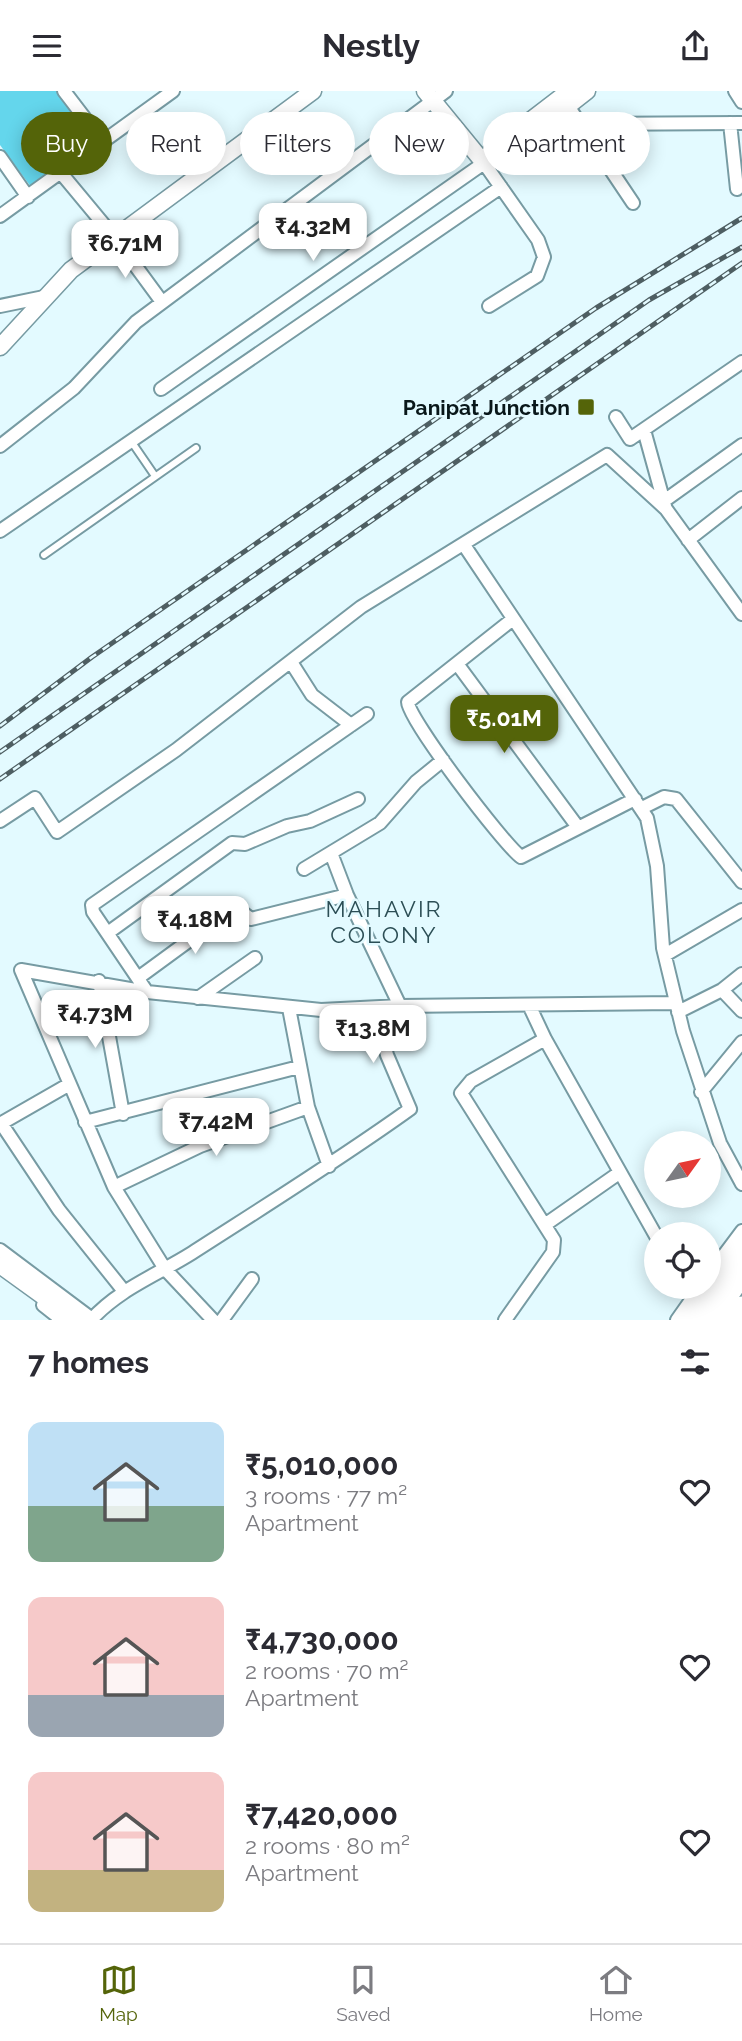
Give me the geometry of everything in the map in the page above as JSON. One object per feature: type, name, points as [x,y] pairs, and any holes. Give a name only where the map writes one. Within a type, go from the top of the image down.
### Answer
[{"type":"highway","points":[[691,1320],[742,1246]]},
{"type":"highway","points":[[711,1320],[742,1274]]},
{"type":"highway","points":[[733,1320],[742,1307]]},
{"type":"street","points":[[64,91],[80,112]]},
{"type":"street","points":[[112,135],[173,91]]},
{"type":"street","points":[[0,347],[71,270],[313,91]]},
{"type":"street","points":[[546,112],[566,98],[587,91]]},
{"type":"street","points":[[734,91],[742,102]]},
{"type":"street","points":[[0,446],[60,401],[136,322],[435,94],[483,162]]},
{"type":"street","points":[[650,124],[736,123],[737,189]]},
{"type":"street","points":[[0,157],[27,197]]},
{"type":"street","points":[[161,390],[483,164]]},
{"type":"street","points":[[0,216],[58,175]]},
{"type":"street","points":[[63,175],[115,238],[162,302]]},
{"type":"street","points":[[489,306],[537,276],[544,264],[538,240],[492,175]]},
{"type":"street","points":[[615,175],[633,202]]},
{"type":"street","points":[[0,531],[501,187]]},
{"type":"street","points":[[0,306],[44,297]]},
{"type":"street","points":[[616,417],[630,439],[742,362]]},
{"type":"street","points":[[644,430],[665,505]]},
{"type":"street","points":[[665,505],[742,445]]},
{"type":"street","points":[[0,821],[35,798],[57,832],[176,750],[361,607],[607,455],[665,505],[742,614]]},
{"type":"street","points":[[688,540],[742,498]]},
{"type":"street","points":[[464,545],[639,803],[651,829],[665,955],[677,1007],[701,1092],[720,1143],[742,1184]]},
{"type":"street","points":[[513,619],[408,702],[411,714],[443,760],[519,856],[527,855],[577,826],[639,803],[664,797],[676,799],[737,864],[742,882]]},
{"type":"street","points":[[290,662],[312,695],[351,725]]},
{"type":"street","points":[[458,665],[577,826]]},
{"type":"street","points":[[147,992],[93,912],[92,905],[367,714]]},
{"type":"street","points":[[304,869],[380,823],[416,782],[443,760]]},
{"type":"street","points":[[108,932],[232,843],[245,844],[287,826],[310,821],[358,799]]},
{"type":"street","points":[[331,853],[347,895],[400,1006]]},
{"type":"street","points":[[138,978],[235,907],[251,919],[347,895]]},
{"type":"street","points":[[665,955],[742,909]]},
{"type":"street","points":[[198,998],[255,958]]},
{"type":"street","points":[[213,1320],[165,1269],[114,1187],[20,972],[22,969],[99,981],[147,992],[289,1008],[529,1005],[677,1007],[722,990],[742,974]]},
{"type":"street","points":[[99,981],[123,1114]]},
{"type":"street","points":[[722,990],[742,1011]]},
{"type":"street","points":[[529,1005],[545,1039],[648,1222]]},
{"type":"street","points":[[289,1008],[308,1107],[329,1165]]},
{"type":"street","points":[[86,1320],[123,1290],[165,1269],[329,1165],[410,1109],[387,1055],[376,1008]]},
{"type":"street","points":[[505,1320],[552,1252],[554,1240],[461,1093],[471,1081],[545,1039]]},
{"type":"street","points":[[701,1092],[742,1042]]},
{"type":"street","points":[[85,1122],[184,1099],[299,1067]]},
{"type":"street","points":[[68,1085],[0,1124],[59,1210],[123,1290]]},
{"type":"street","points":[[184,1099],[200,1146]]},
{"type":"street","points":[[114,1187],[200,1146],[308,1107]]},
{"type":"street","points":[[546,1224],[619,1173]]},
{"type":"street","points":[[721,1259],[742,1231]]},
{"type":"street","points":[[0,1249],[86,1320]]},
{"type":"street","points":[[0,1265],[86,1320]]},
{"type":"street","points":[[0,1274],[62,1320]]},
{"type":"street","points":[[222,1320],[252,1279]]},
{"type":"street","points":[[677,1320],[692,1299]]},
{"type":"lane","points":[[131,440],[156,476]]},
{"type":"lane","points":[[44,555],[195,448]]},
{"type":"shaded area","points":[[0,91],[57,91],[72,112],[21,112],[21,173],[0,145]]},
{"type":"shaded area","points":[[22,175],[47,175],[31,187]]},
{"type":"railway","points":[[0,726],[92,657],[596,308],[742,218]]},
{"type":"railway","points":[[0,752],[649,300],[742,247]]},
{"type":"railway","points":[[0,779],[742,263]]},
{"type":"place","name":"Panipat Junction","points":[[586,407]]},
{"type":"district","name":"MAHAVIR COLONY","points":[[384,921]]}]
